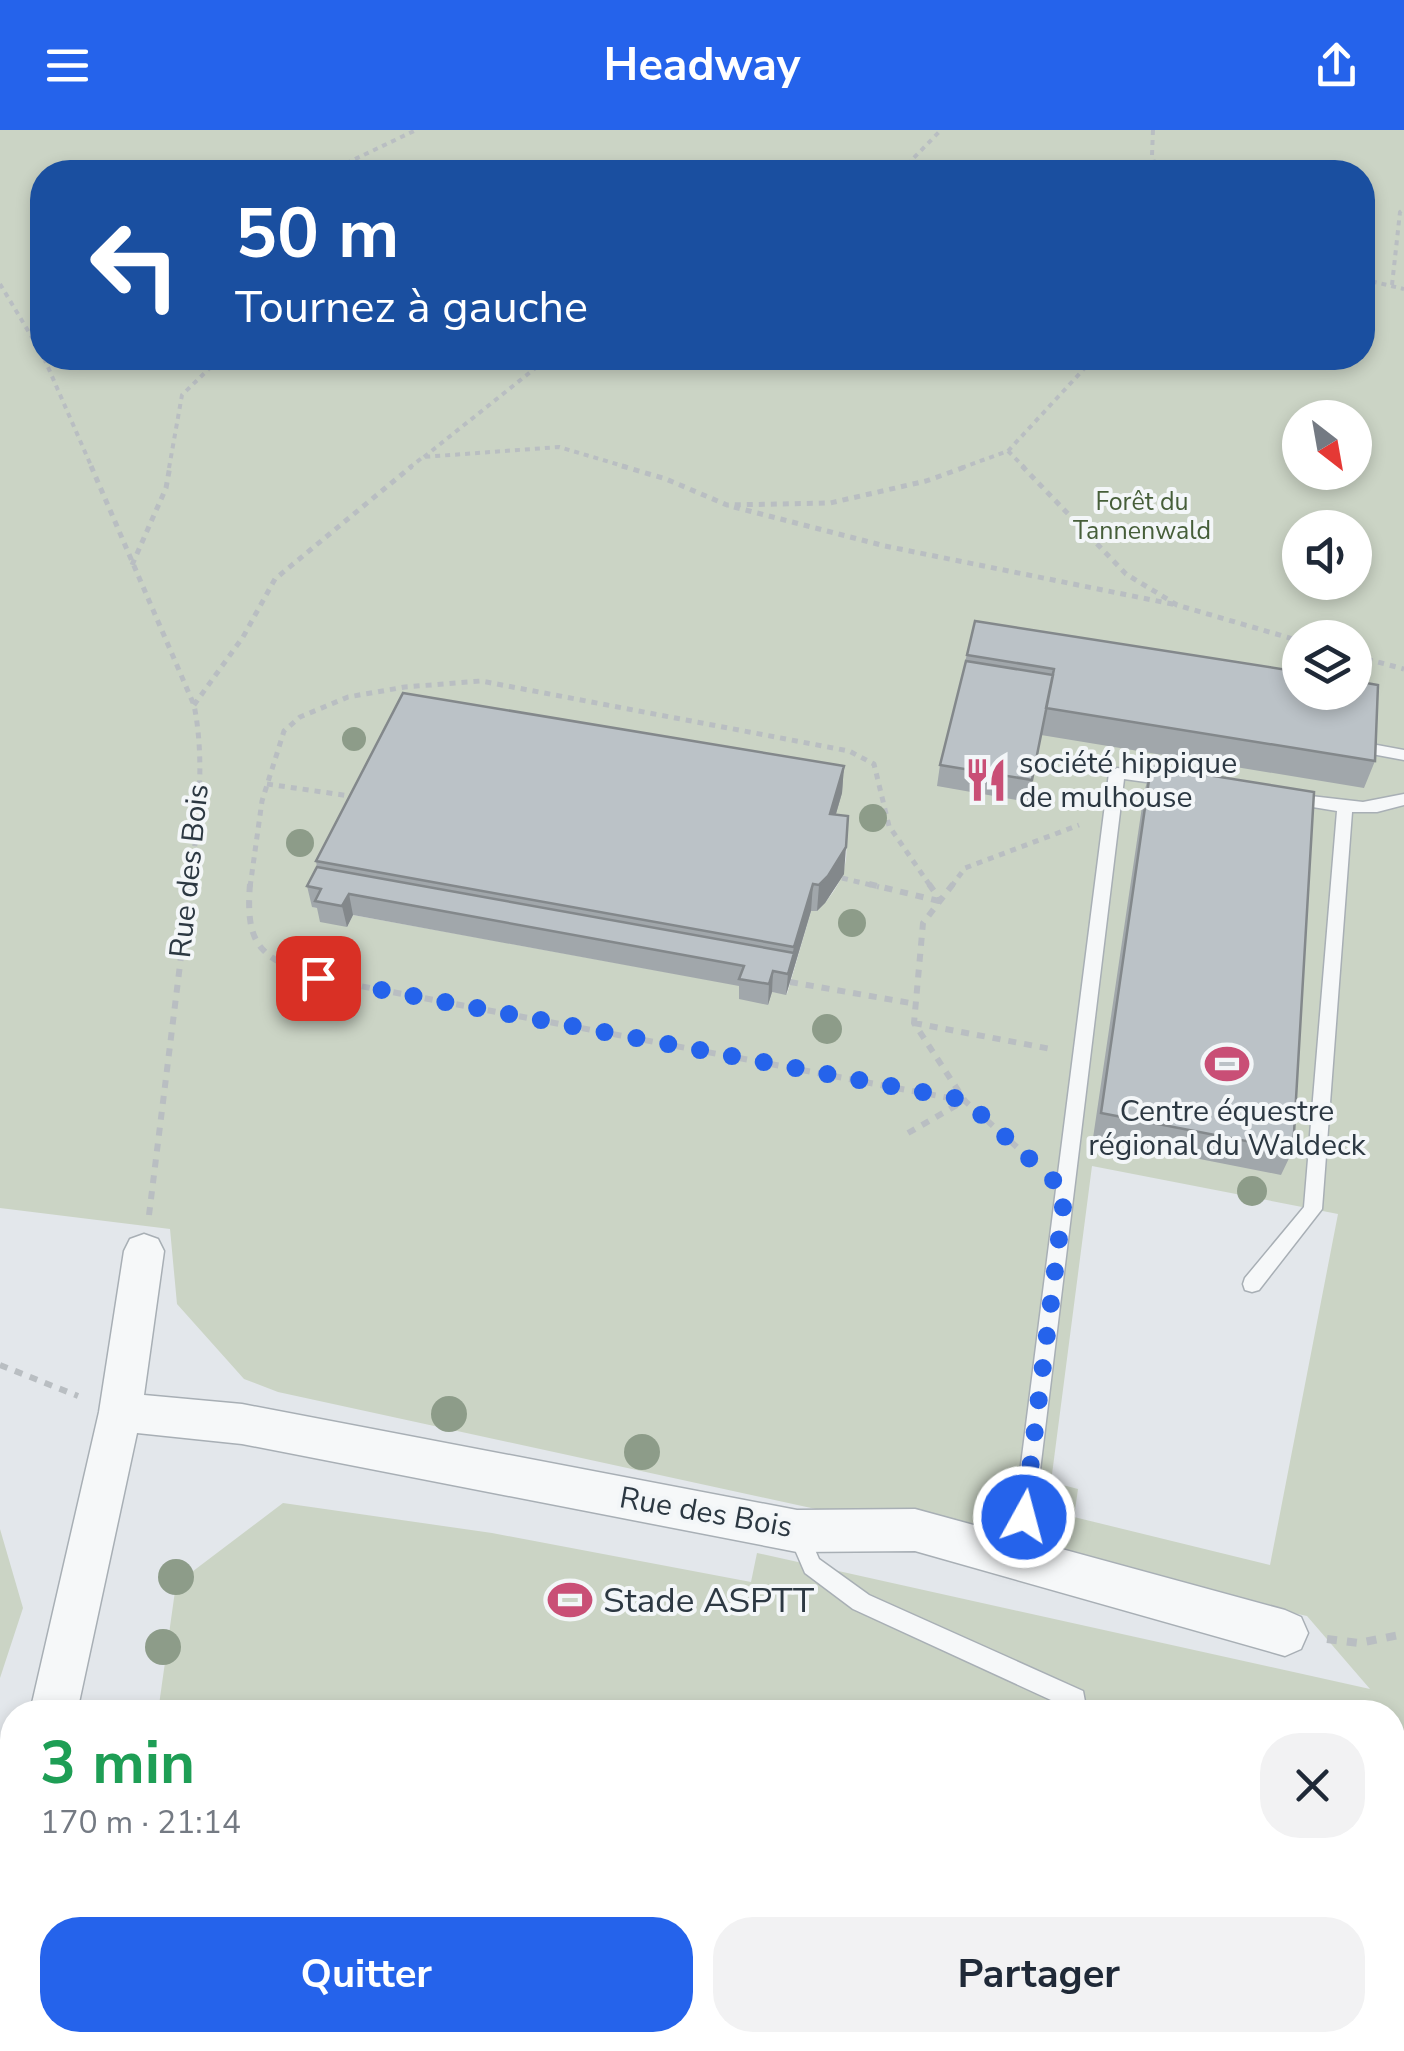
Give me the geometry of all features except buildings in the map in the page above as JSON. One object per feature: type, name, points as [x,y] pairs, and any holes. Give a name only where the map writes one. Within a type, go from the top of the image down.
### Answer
[{"type":"street","points":[[57,1700],[120,1412],[144,1251]]},
{"type":"street","name":"Rue des Bois","points":[[120,1412],[242,1424],[797,1531],[915,1530],[1285,1632]]},
{"type":"lane","points":[[1366,748],[1404,754]]},
{"type":"lane","points":[[915,1530],[1020,1553],[1117,773],[1193,784]]},
{"type":"lane","points":[[1269,796],[1345,807],[1386,806],[1404,799]]},
{"type":"lane","points":[[1252,1284],[1312,1209],[1345,807]]},
{"type":"lane","points":[[797,1531],[812,1566],[861,1602],[1076,1700]]},
{"type":"path","points":[[353,160],[416,130]]},
{"type":"path","points":[[912,160],[941,130]]},
{"type":"path","points":[[1153,130],[1153,160]]},
{"type":"path","points":[[1392,285],[1404,209]]},
{"type":"path","points":[[1375,281],[1404,289]]},
{"type":"path","name":"Rue des Bois","points":[[0,284],[30,334]]},
{"type":"path","name":"Rue des Bois","points":[[50,370],[194,705],[200,735],[196,831],[144,1251]]},
{"type":"path","points":[[132,565],[166,488],[182,395],[208,370]]},
{"type":"path","points":[[194,705],[242,636],[275,578],[533,370]]},
{"type":"path","points":[[727,505],[830,503],[926,481],[1008,450],[1083,370]]},
{"type":"path","points":[[423,458],[559,447],[666,479],[727,505],[885,546],[1177,605],[1282,636]]},
{"type":"path","points":[[1008,450],[1126,574],[1177,605]]},
{"type":"path","points":[[1372,660],[1404,668]]},
{"type":"path","points":[[941,901],[889,826],[874,764],[849,751],[481,681],[365,692],[311,712],[284,731],[271,759],[246,905],[251,938],[275,962],[318,978],[965,1100]]},
{"type":"path","points":[[267,784],[368,798]]},
{"type":"path","points":[[1065,1191],[965,1100],[914,1023],[923,923],[966,868],[1112,813]]},
{"type":"path","points":[[842,878],[941,901]]},
{"type":"path","points":[[790,982],[916,1004]]},
{"type":"path","points":[[914,1023],[1082,1055]]},
{"type":"path","points":[[908,1133],[965,1100]]},
{"type":"path","points":[[0,1366],[120,1412]]},
{"type":"path","points":[[1285,1632],[1359,1643],[1404,1634]]},
{"type":"green space","name":"Forêt du Tannenwald","points":[[0,130],[1404,130],[1404,1700],[160,1700],[176,1584],[283,1503],[492,1533],[751,1582],[757,1553],[1370,1689],[1307,1616],[278,1392],[244,1379],[177,1304],[170,1229],[0,1208]],"holes":[[[846,843],[840,880],[824,904],[811,911],[787,994],[772,992],[768,1005],[743,986],[353,915],[347,927],[326,910],[313,907]],[[1092,1166],[1338,1214],[1270,1565],[1074,1517],[1078,1489],[1051,1482]]]},
{"type":"green space","points":[[0,1529],[23,1608],[0,1678]]},
{"type":"place","name":"société hippique de mulhouse","points":[[986,780]]},
{"type":"place","name":"Centre équestre régional du Waldeck","points":[[1227,1064]]},
{"type":"place","name":"Stade ASPTT","points":[[570,1600]]},
{"type":"route","points":[[318,978],[965,1100],[1065,1191],[1024,1517]]}]
